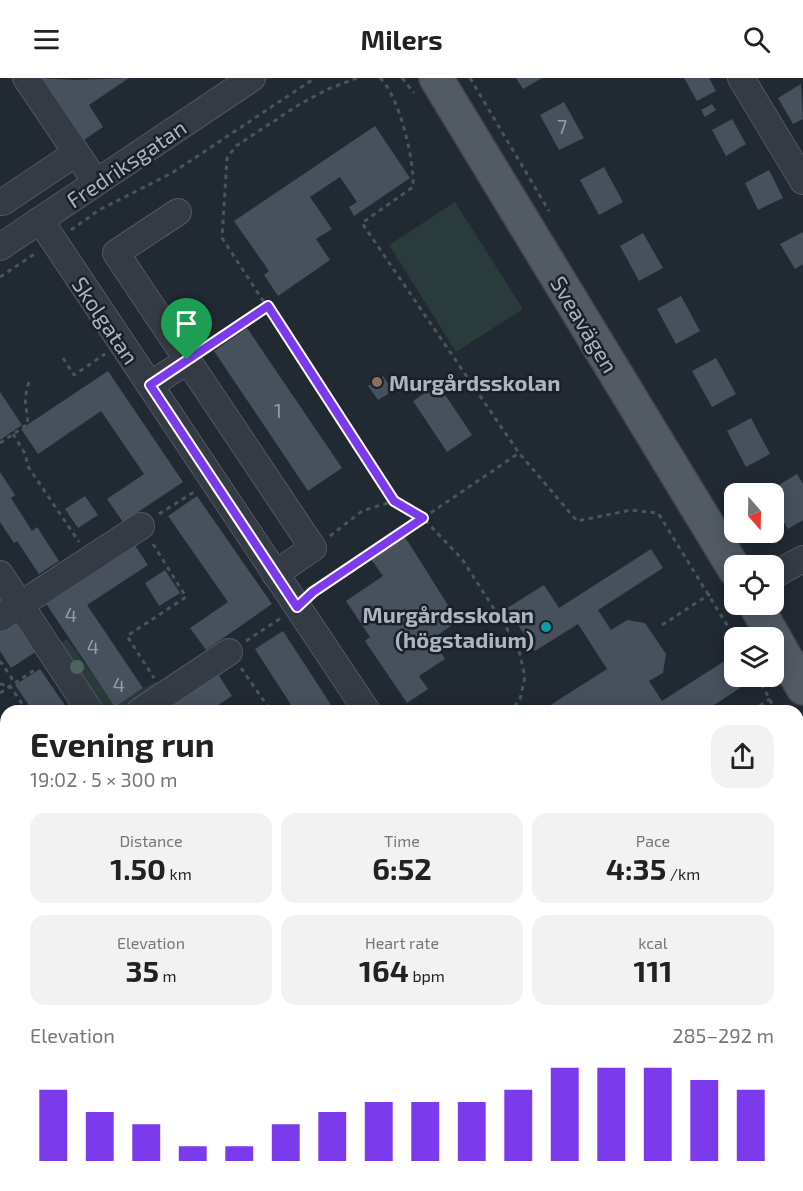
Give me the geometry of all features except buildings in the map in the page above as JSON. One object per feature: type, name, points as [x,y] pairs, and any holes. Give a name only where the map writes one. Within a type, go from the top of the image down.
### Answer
[{"type":"main road","name":"Sveavägen","points":[[436,78],[726,555]]},
{"type":"main road","points":[[762,615],[803,688]]},
{"type":"street","points":[[26,78],[96,182]]},
{"type":"street","name":"Fredriksgatan","points":[[0,247],[252,78]]},
{"type":"street","points":[[741,78],[803,181]]},
{"type":"street","points":[[2,201],[76,153]]},
{"type":"street","points":[[178,212],[116,253],[313,548],[275,574]]},
{"type":"street","name":"Skolgatan","points":[[40,220],[363,705]]},
{"type":"street","points":[[150,385],[187,360]]},
{"type":"street","points":[[10,611],[141,526]]},
{"type":"street","points":[[784,569],[803,559]]},
{"type":"street","points":[[0,574],[10,611],[55,657],[86,705]]},
{"type":"street","points":[[149,705],[229,652]]},
{"type":"path","points":[[0,277],[99,210],[172,173],[315,78]]},
{"type":"path","points":[[357,78],[300,104],[236,146],[227,158],[222,238],[394,501],[423,518],[462,559],[518,646],[525,677],[520,699],[516,705]]},
{"type":"path","points":[[380,78],[396,101],[414,170],[414,187],[362,223],[519,453],[577,521],[631,510],[658,513],[729,627]]},
{"type":"path","points":[[187,360],[268,306]]},
{"type":"path","points":[[63,358],[74,375],[122,344]]},
{"type":"path","points":[[0,442],[28,424],[25,398],[29,381]]},
{"type":"path","points":[[13,434],[26,455],[27,465],[90,559]]},
{"type":"path","points":[[266,705],[229,652],[297,607],[313,592],[519,453]]},
{"type":"path","points":[[165,694],[127,636],[186,597],[141,526],[213,479]]},
{"type":"path","points":[[313,548],[362,511],[394,501]]},
{"type":"path","points":[[662,625],[710,594]]},
{"type":"path","points":[[0,693],[55,657]]},
{"type":"path","points":[[0,661],[15,683]]},
{"type":"path","points":[[0,684],[10,686],[23,705]]},
{"type":"path","points":[[763,687],[773,705]]},
{"type":"path","points":[[761,705],[770,699]]},
{"type":"shaded area","points":[[455,202],[523,309],[456,352],[389,245]]},
{"type":"shaded area","points":[[67,639],[114,705],[92,705],[50,650]]},
{"type":"shaded area","points":[[156,681],[165,694],[149,705],[117,705]]},
{"type":"place","name":"Murgårdsskolan","points":[[377,382]]},
{"type":"place","name":"Murgårdsskolan (högstadium)","points":[[546,627]]},
{"type":"route","points":[[268,306],[394,501],[410,508],[423,518],[313,592],[297,607],[150,385],[187,360],[268,306]]}]
